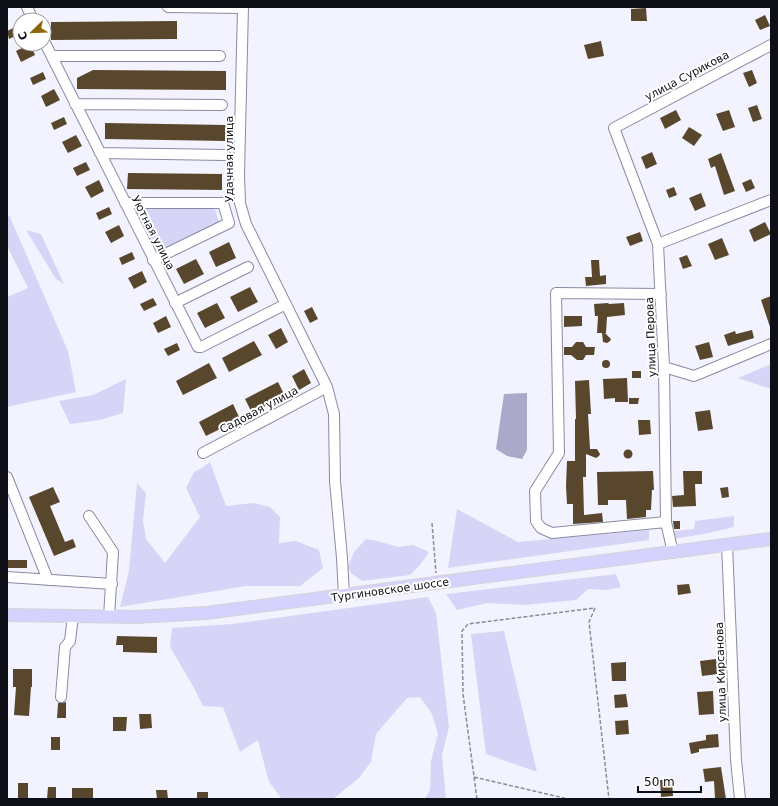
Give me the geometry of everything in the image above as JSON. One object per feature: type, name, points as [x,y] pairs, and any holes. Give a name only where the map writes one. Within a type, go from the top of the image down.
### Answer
[{"type":"main road","name":"Тургиновское шоссе","points":[[7,615],[109,617],[189,615],[344,596],[771,539]]},
{"type":"street","points":[[168,7],[243,8]]},
{"type":"street","name":"Удачная улица","points":[[243,8],[239,166],[240,203],[246,224],[327,387],[334,414],[335,481],[344,596]]},
{"type":"street","name":"улица Сурикова","points":[[614,128],[771,45]]},
{"type":"street","name":"Уютная улица","points":[[50,52],[196,345],[200,347],[286,304]]},
{"type":"street","points":[[52,56],[220,56]]},
{"type":"street","points":[[75,104],[222,105]]},
{"type":"street","name":"улица Перова","points":[[614,128],[658,244],[664,367],[666,522],[673,553]]},
{"type":"street","points":[[100,153],[225,155]]},
{"type":"street","points":[[658,244],[771,200]]},
{"type":"street","points":[[125,203],[223,203],[229,223],[153,260]]},
{"type":"street","points":[[175,303],[248,267]]},
{"type":"street","points":[[661,294],[556,293],[559,453],[535,490],[536,521],[541,528],[552,533],[666,522]]},
{"type":"street","points":[[664,367],[694,376],[771,344]]},
{"type":"street","name":"Садовая улица","points":[[203,453],[327,387]]},
{"type":"street","points":[[7,477],[48,580]]},
{"type":"street","points":[[89,516],[113,552],[109,617]]},
{"type":"street","name":"улица Кирсанова","points":[[728,544],[736,760],[740,799]]},
{"type":"street","points":[[7,577],[112,584]]},
{"type":"street","points":[[60,697],[65,647],[70,641],[73,616]]},
{"type":"path","points":[[432,523],[437,583]]},
{"type":"path","points":[[477,799],[463,694],[462,631],[468,624],[595,608],[589,622],[609,799]]},
{"type":"path","points":[[473,776],[568,799]]},
{"type":"shaded area","points":[[135,209],[215,209],[219,222],[156,252],[151,250],[134,213]]},
{"type":"shaded area","points":[[7,215],[10,217],[68,351],[76,392],[7,407],[7,297],[28,288],[7,246]]},
{"type":"shaded area","points":[[26,230],[41,234],[64,284],[56,279]]},
{"type":"shaded area","points":[[771,364],[771,389],[738,378]]},
{"type":"shaded area","points":[[126,379],[123,413],[100,420],[70,424],[59,401],[93,395]]},
{"type":"shaded area","points":[[527,393],[527,450],[522,459],[507,456],[496,449],[504,394]]},
{"type":"shaded area","points":[[210,462],[226,506],[254,503],[270,507],[280,517],[279,543],[296,541],[319,550],[323,568],[300,586],[246,586],[120,607],[129,571],[137,483],[146,493],[143,521],[146,539],[165,563],[200,517],[186,488],[194,472]]},
{"type":"shaded area","points":[[457,509],[518,542],[649,530],[649,540],[448,568]]},
{"type":"shaded area","points":[[734,516],[734,527],[674,539],[673,531],[694,529],[695,521]]},
{"type":"shaded area","points":[[366,539],[398,547],[413,545],[429,552],[420,565],[410,575],[362,581],[351,573],[348,567],[354,552]]},
{"type":"shaded area","points":[[616,574],[621,587],[608,590],[588,589],[576,600],[525,605],[487,603],[457,610],[446,594]]},
{"type":"shaded area","points":[[428,597],[436,613],[449,727],[442,755],[446,799],[425,799],[430,790],[431,761],[438,734],[432,714],[420,697],[407,698],[376,734],[371,762],[359,778],[333,799],[282,799],[269,782],[258,740],[240,752],[223,707],[203,706],[170,647],[172,628],[232,624]]},
{"type":"shaded area","points":[[504,631],[537,772],[486,754],[471,634]]},
{"type":"building","points":[[646,8],[647,21],[631,21],[631,9]]},
{"type":"building","points":[[765,15],[770,26],[760,30],[755,20]]},
{"type":"building","points":[[177,21],[177,39],[52,40],[52,22]]},
{"type":"building","points":[[12,29],[12,38],[9,39],[7,31]]},
{"type":"building","points":[[601,41],[604,56],[588,59],[584,45]]},
{"type":"building","points":[[16,52],[34,52],[35,55],[21,62]]},
{"type":"building","points":[[93,70],[226,71],[226,90],[77,89],[77,78]]},
{"type":"building","points":[[752,70],[757,83],[749,87],[743,73]]},
{"type":"building","points":[[43,72],[46,79],[33,85],[30,78]]},
{"type":"building","points":[[54,89],[60,100],[46,107],[41,96]]},
{"type":"building","points":[[757,105],[762,119],[753,122],[748,108]]},
{"type":"building","points":[[676,110],[681,120],[665,129],[660,118]]},
{"type":"building","points":[[729,110],[735,127],[723,131],[716,114]]},
{"type":"building","points":[[64,117],[67,124],[54,130],[51,123]]},
{"type":"building","points":[[105,123],[226,125],[226,141],[105,139]]},
{"type":"building","points":[[689,127],[702,135],[694,146],[682,138]]},
{"type":"building","points":[[76,135],[82,146],[68,153],[62,142]]},
{"type":"building","points":[[652,152],[657,164],[646,169],[641,157]]},
{"type":"building","points":[[721,153],[735,191],[724,195],[715,166],[711,168],[708,159]]},
{"type":"building","points":[[86,162],[90,170],[77,176],[73,168]]},
{"type":"building","points":[[128,173],[222,174],[222,190],[127,189]]},
{"type":"building","points":[[751,179],[755,188],[746,192],[742,183]]},
{"type":"building","points":[[99,180],[104,191],[91,198],[85,187]]},
{"type":"building","points":[[674,187],[677,195],[669,198],[666,190]]},
{"type":"building","points":[[701,193],[706,206],[695,211],[689,198]]},
{"type":"building","points":[[109,207],[112,214],[99,220],[96,213]]},
{"type":"building","points":[[765,222],[771,234],[754,242],[749,230]]},
{"type":"building","points":[[119,225],[124,236],[111,243],[105,232]]},
{"type":"building","points":[[640,232],[643,241],[630,246],[626,237]]},
{"type":"building","points":[[722,238],[729,255],[715,260],[708,244]]},
{"type":"building","points":[[229,242],[236,258],[216,267],[209,252]]},
{"type":"building","points":[[132,252],[135,259],[122,265],[119,258]]},
{"type":"building","points":[[687,255],[692,266],[683,269],[679,258]]},
{"type":"building","points":[[196,259],[204,274],[184,284],[176,269]]},
{"type":"building","points":[[591,260],[599,260],[600,276],[606,275],[606,284],[586,286],[585,277],[592,277]]},
{"type":"building","points":[[142,271],[147,282],[134,289],[128,278]]},
{"type":"building","points":[[250,287],[258,302],[238,312],[230,297]]},
{"type":"building","points":[[771,296],[771,327],[770,327],[761,300]]},
{"type":"building","points":[[153,298],[157,305],[144,311],[140,304]]},
{"type":"building","points":[[217,303],[225,318],[205,328],[197,313]]},
{"type":"building","points":[[624,303],[625,315],[607,317],[605,333],[611,339],[607,343],[603,342],[602,333],[597,333],[598,316],[595,316],[594,304]]},
{"type":"building","points":[[312,307],[318,319],[310,323],[304,311]]},
{"type":"building","points":[[166,316],[171,327],[158,333],[153,323]]},
{"type":"building","points":[[564,316],[582,316],[582,326],[564,327]]},
{"type":"building","points":[[281,328],[288,342],[276,349],[268,335]]},
{"type":"building","points":[[752,330],[754,338],[728,346],[724,335],[735,331],[736,334]]},
{"type":"building","points":[[254,341],[262,355],[229,372],[222,358]]},
{"type":"building","points":[[576,342],[583,342],[586,347],[595,347],[594,355],[586,355],[583,360],[577,360],[571,355],[564,355],[564,347],[572,347]]},
{"type":"building","points":[[709,342],[713,357],[700,360],[695,346]]},
{"type":"building","points":[[177,343],[180,350],[168,356],[164,349]]},
{"type":"building","points":[[604,360],[608,360],[610,364],[608,368],[604,368],[602,366],[602,362]]},
{"type":"building","points":[[209,363],[217,378],[183,395],[176,381]]},
{"type":"building","points":[[304,369],[311,383],[299,390],[292,376]]},
{"type":"building","points":[[632,371],[641,371],[641,378],[632,378]]},
{"type":"building","points":[[627,378],[628,402],[615,402],[615,398],[604,399],[603,379]]},
{"type":"building","points":[[589,380],[591,414],[588,414],[590,449],[597,449],[600,454],[596,458],[586,454],[586,477],[583,477],[584,515],[602,513],[603,522],[573,524],[573,504],[567,504],[566,486],[567,461],[575,461],[575,381]]},
{"type":"building","points":[[278,382],[285,396],[252,413],[245,399]]},
{"type":"building","points":[[629,398],[639,398],[638,404],[629,404]]},
{"type":"building","points":[[233,404],[240,419],[206,436],[199,422]]},
{"type":"building","points":[[710,410],[713,429],[698,431],[695,412]]},
{"type":"building","points":[[638,420],[650,420],[651,434],[639,435]]},
{"type":"building","points":[[628,449],[633,454],[628,459],[623,454]]},
{"type":"building","points":[[653,471],[654,490],[652,490],[651,510],[646,510],[646,517],[627,519],[626,500],[608,500],[608,505],[598,505],[597,472]]},
{"type":"building","points":[[683,471],[702,471],[702,484],[695,484],[696,506],[673,507],[672,496],[684,495]]},
{"type":"building","points":[[53,487],[60,502],[50,506],[65,542],[73,539],[76,547],[54,556],[29,497]]},
{"type":"building","points":[[728,487],[729,497],[722,498],[720,488]]},
{"type":"building","points":[[673,521],[680,521],[680,529],[674,529]]},
{"type":"building","points":[[7,560],[27,560],[27,568],[7,568]]},
{"type":"building","points":[[689,584],[691,593],[678,595],[677,585]]},
{"type":"building","points":[[117,636],[157,637],[157,653],[123,652],[123,645],[116,645]]},
{"type":"building","points":[[716,659],[718,674],[702,676],[700,661]]},
{"type":"building","points":[[626,662],[626,681],[612,681],[611,663]]},
{"type":"building","points":[[13,669],[32,669],[29,716],[14,715],[16,687],[13,687]]},
{"type":"building","points":[[713,691],[714,714],[699,715],[697,692]]},
{"type":"building","points":[[626,694],[628,707],[615,708],[614,695]]},
{"type":"building","points":[[66,702],[66,718],[57,718],[58,703]]},
{"type":"building","points":[[139,714],[151,714],[152,728],[140,729]]},
{"type":"building","points":[[113,717],[127,717],[126,731],[113,731]]},
{"type":"building","points":[[628,720],[629,734],[616,735],[615,721]]},
{"type":"building","points":[[718,734],[719,747],[699,749],[699,752],[691,754],[689,743],[706,740],[706,735]]},
{"type":"building","points":[[51,737],[60,737],[60,750],[51,750]]},
{"type":"building","points":[[721,767],[726,799],[715,799],[714,781],[705,782],[703,769]]},
{"type":"building","points":[[660,780],[672,780],[673,796],[661,797]]},
{"type":"building","points":[[18,783],[28,783],[28,799],[18,799]]},
{"type":"building","points":[[48,787],[56,787],[56,799],[47,799]]},
{"type":"building","points":[[72,788],[93,788],[93,799],[72,799]]},
{"type":"building","points":[[156,790],[167,790],[168,799],[157,799]]},
{"type":"building","points":[[197,792],[208,792],[208,799],[197,799]]}]
